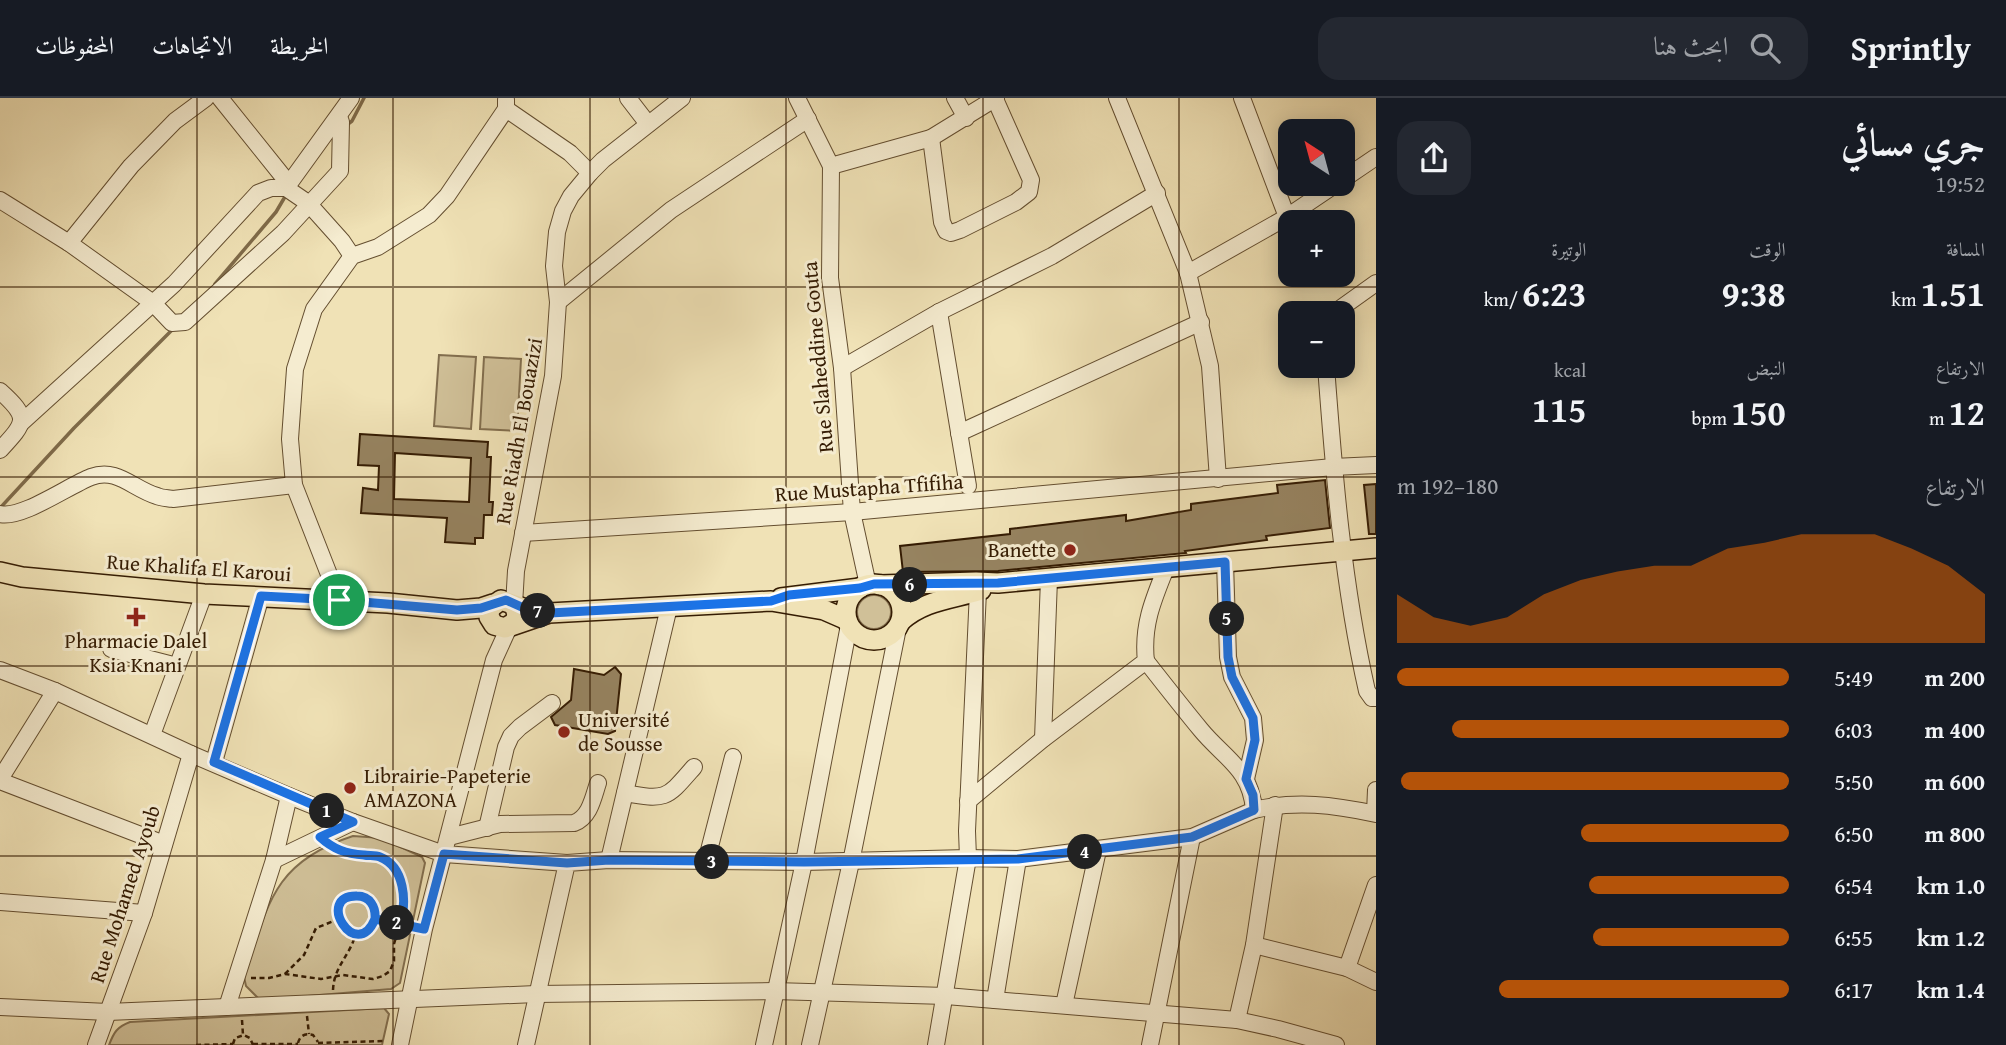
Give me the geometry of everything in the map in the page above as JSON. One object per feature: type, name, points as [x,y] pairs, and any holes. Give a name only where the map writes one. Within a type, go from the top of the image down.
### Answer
[{"type":"main road","name":"Rue Khalifa El Karoui","points":[[771,601],[789,595],[869,586],[998,583],[1376,548]]},
{"type":"main road","name":"Rue Khalifa El Karoui","points":[[0,572],[22,577],[204,594],[339,600],[457,610],[501,604],[550,613]]},
{"type":"main road","name":"Rue Khalifa El Karoui","points":[[0,582],[22,577]]},
{"type":"main road","points":[[899,624],[902,612],[896,594],[869,586],[848,602],[848,623],[855,633],[873,640],[882,639],[899,624],[911,611],[930,603],[978,592],[998,583]]},
{"type":"main road","name":"Rue Khalifa El Karoui","points":[[457,610],[505,626],[550,613],[771,601],[824,610],[848,623]]},
{"type":"main road","points":[[501,604],[517,618],[505,626]]},
{"type":"street","points":[[69,243],[131,166],[175,121],[206,98]]},
{"type":"street","points":[[220,98],[288,186],[308,203],[352,256]]},
{"type":"street","points":[[0,450],[18,432],[21,424],[184,273],[258,193],[288,186],[351,98]]},
{"type":"street","points":[[628,98],[648,124]]},
{"type":"street","name":"Rue Riadh El Bouazizi","points":[[501,604],[516,571],[553,376],[558,302],[554,266],[557,232],[563,211],[571,196],[603,160],[682,98]]},
{"type":"street","points":[[796,98],[831,166],[931,138],[996,98],[1031,180],[1029,192],[1016,202],[960,230],[951,233],[946,231],[942,222],[931,138]]},
{"type":"street","points":[[955,98],[966,118]]},
{"type":"street","points":[[1116,98],[1188,273],[1201,322],[1210,366],[1217,479]]},
{"type":"street","points":[[1242,98],[1284,210]]},
{"type":"street","points":[[339,600],[294,485],[290,439],[295,369],[314,309],[352,256],[378,247],[429,215],[447,197],[506,103],[570,153],[590,173]]},
{"type":"street","points":[[0,200],[69,243],[153,303],[172,323],[188,320],[282,233],[340,171],[339,117]]},
{"type":"street","points":[[558,302],[671,210],[808,120]]},
{"type":"street","points":[[1355,171],[1376,157]]},
{"type":"street","name":"Rue Slaheddine Gouta","points":[[831,166],[830,278],[842,369],[852,512],[869,586]]},
{"type":"street","points":[[842,369],[939,312],[1052,256],[1157,193]]},
{"type":"street","points":[[1299,210],[1319,196]]},
{"type":"street","points":[[1188,273],[1278,223]]},
{"type":"street","points":[[1351,301],[1376,283]]},
{"type":"street","points":[[939,312],[968,485]]},
{"type":"street","points":[[959,433],[1201,322]]},
{"type":"street","points":[[1327,378],[1333,467],[1343,551],[1365,685],[1369,695],[1376,698]]},
{"type":"street","points":[[0,391],[17,407],[21,424]]},
{"type":"street","name":"Rue Mustapha Tfifiha","points":[[523,533],[852,512],[1333,467],[1376,466]]},
{"type":"street","points":[[0,514],[7,515],[26,509],[92,476],[107,473],[156,496],[173,499],[294,485]]},
{"type":"street","points":[[1225,562],[1228,657],[1232,677],[1253,718],[1255,740],[1246,779]]},
{"type":"street","points":[[1166,568],[1147,617],[1146,661],[1204,733],[1235,762],[1253,795],[1254,810]]},
{"type":"street","points":[[1043,739],[1049,579]]},
{"type":"street","points":[[936,1045],[968,858],[968,801],[978,592]]},
{"type":"street","points":[[152,735],[204,594]]},
{"type":"street","points":[[214,762],[261,596]]},
{"type":"street","points":[[609,860],[669,607]]},
{"type":"street","points":[[764,1045],[804,862],[848,623]]},
{"type":"street","points":[[810,1045],[851,862],[899,624]]},
{"type":"street","points":[[395,1043],[409,1000],[424,929],[505,626]]},
{"type":"street","points":[[111,649],[177,666]]},
{"type":"street","points":[[968,801],[1043,739],[1146,661]]},
{"type":"street","points":[[0,670],[55,691],[289,796],[444,854],[567,863],[609,860],[851,862],[1018,859],[1192,837],[1254,810],[1275,805],[1312,803],[1376,814],[1376,790]]},
{"type":"street","points":[[55,691],[0,780],[164,844]]},
{"type":"street","points":[[487,828],[511,736],[552,703]]},
{"type":"street","name":"Rue Mohamed Ayoub","points":[[96,1045],[144,913],[191,754]]},
{"type":"street","points":[[706,862],[733,757]]},
{"type":"street","points":[[625,793],[654,798],[673,792],[694,767]]},
{"type":"street","points":[[449,837],[500,824],[580,820],[587,813],[598,782]]},
{"type":"street","points":[[227,1007],[274,859],[289,796]]},
{"type":"street","points":[[1237,1020],[1254,945],[1275,805]]},
{"type":"street","points":[[274,859],[353,822]]},
{"type":"street","points":[[1150,1045],[1192,837]]},
{"type":"street","points":[[1064,1005],[1098,850]]},
{"type":"street","points":[[995,1000],[1018,859]]},
{"type":"street","points":[[526,1045],[567,863]]},
{"type":"street","points":[[1347,968],[1376,885]]},
{"type":"street","points":[[0,902],[144,913]]},
{"type":"street","points":[[1254,945],[1347,968],[1376,982]]},
{"type":"street","points":[[0,1007],[108,1012],[536,994],[774,991],[946,996],[1237,1020],[1336,1045]]},
{"type":"path","points":[[237,976],[269,978],[285,974],[321,979],[344,975],[373,979],[390,971],[394,961],[394,944],[403,914],[404,894],[399,876],[389,863],[379,856],[353,855],[331,848],[320,837]]},
{"type":"path","points":[[360,896],[371,902],[375,919],[367,930],[356,933],[345,929],[338,913],[343,902],[360,896]]},
{"type":"path","points":[[285,974],[304,955],[316,928],[339,919]]},
{"type":"path","points":[[375,919],[424,929]]},
{"type":"path","points":[[333,1003],[334,977],[351,952],[356,933]]},
{"type":"path","points":[[196,1045],[233,1045],[235,1038],[243,1035],[250,1038],[253,1044],[298,1044],[306,1034],[316,1037],[318,1044],[395,1043]]},
{"type":"shaded area","points":[[439,355],[476,357],[471,429],[434,426]]},
{"type":"shaded area","points":[[484,357],[521,359],[517,431],[480,429]]},
{"type":"shaded area","points":[[874,595],[886,600],[891,612],[886,624],[874,629],[862,624],[857,612],[862,600]]},
{"type":"shaded area","points":[[353,836],[381,838],[422,857],[425,863],[400,983],[391,989],[260,1000],[246,986],[244,977],[268,907],[278,889],[290,873],[306,859]]},
{"type":"shaded area","points":[[384,1008],[389,1014],[382,1045],[109,1045],[117,1030],[130,1022]]},
{"type":"building","points":[[360,434],[488,442],[487,457],[491,457],[489,502],[493,502],[492,515],[484,515],[483,538],[475,538],[475,544],[445,542],[447,518],[361,513],[363,488],[378,490],[379,466],[358,465]],"holes":[[[395,453],[471,458],[469,502],[394,499]]]},
{"type":"building","points":[[1325,480],[1330,528],[1266,536],[1267,540],[1185,551],[1186,553],[998,571],[903,572],[900,546],[1010,534],[1010,529],[1126,515],[1126,521],[1191,510],[1191,504],[1278,493],[1277,485]]},
{"type":"building","points":[[1376,484],[1376,534],[1369,534],[1364,485]]},
{"type":"building","points":[[615,667],[621,674],[615,731],[608,734],[555,725],[551,717],[571,700],[574,669],[604,675]]},
{"type":"waterway","points":[[348,124],[364,98]]},
{"type":"waterway","points":[[215,284],[276,212],[286,195]]},
{"type":"waterway","points":[[0,508],[74,428],[174,328]]},
{"type":"place","name":"Banette","points":[[1070,550]]},
{"type":"place","name":"Pharmacie Dalel Ksia Knani","points":[[136,617]]},
{"type":"place","name":"Université de Sousse","points":[[564,732]]},
{"type":"place","name":"Librairie-Papeterie AMAZONA","points":[[350,788]]},
{"type":"route","points":[[339,600],[261,596],[214,762],[353,822],[320,837],[331,848],[353,855],[379,856],[389,863],[399,876],[404,894],[400,924],[375,919],[367,930],[350,932],[341,925],[338,913],[343,902],[354,896],[366,898],[371,902],[376,914],[375,919],[424,929],[444,854],[567,863],[609,860],[851,862],[1018,859],[1192,837],[1254,810],[1253,795],[1246,779],[1255,740],[1253,718],[1232,677],[1228,657],[1225,562],[998,583],[874,584],[860,588],[789,595],[771,601],[550,613],[526,609],[506,600],[481,608],[457,610],[339,600]]}]
